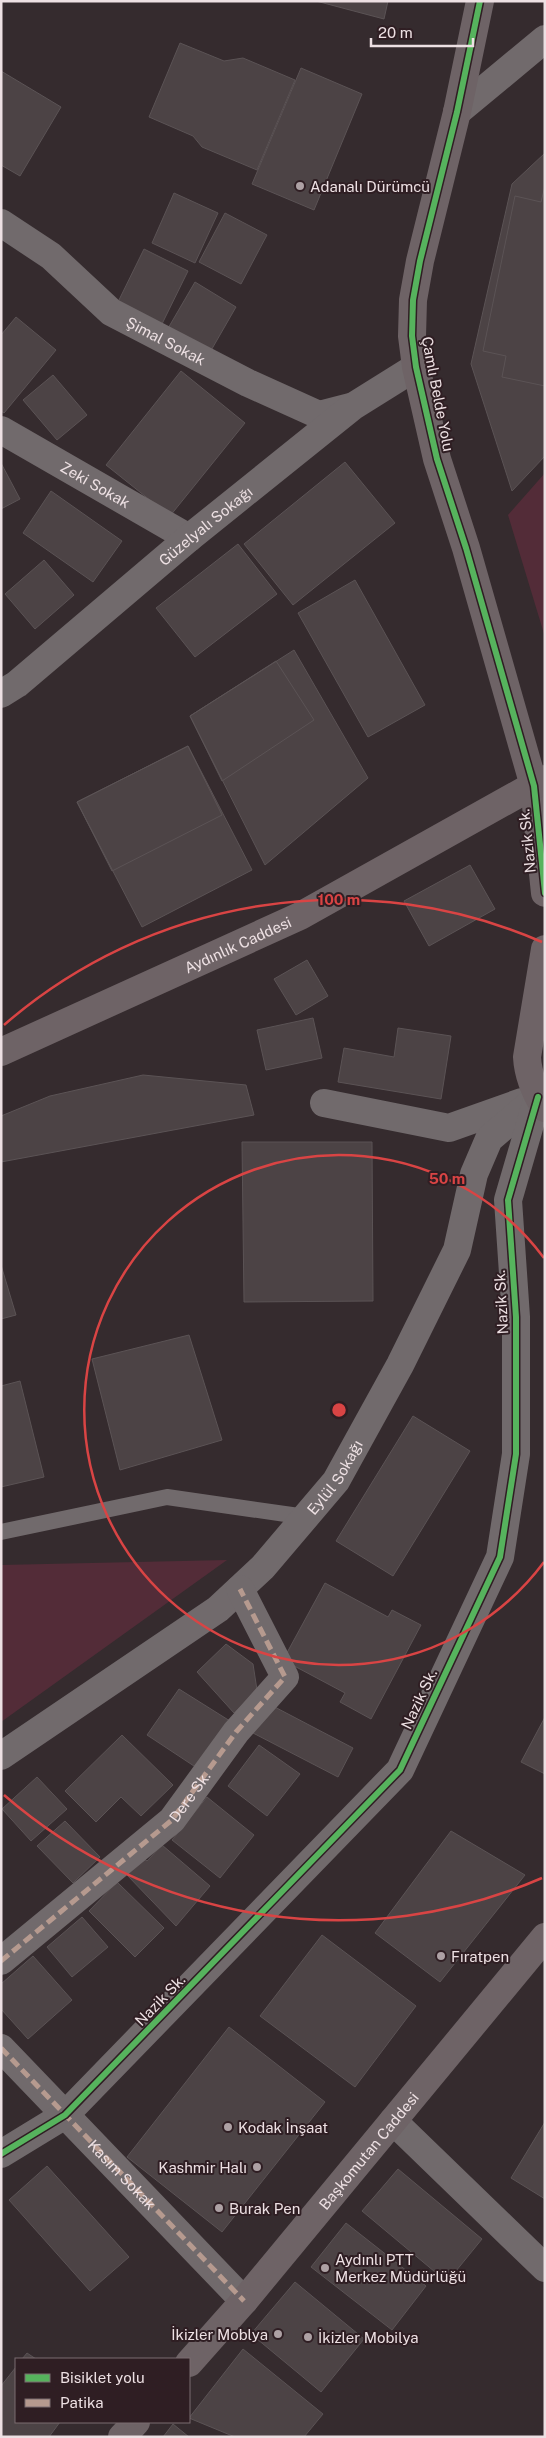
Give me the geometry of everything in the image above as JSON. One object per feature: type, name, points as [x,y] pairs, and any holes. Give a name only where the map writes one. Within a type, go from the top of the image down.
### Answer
[{"type":"street","name":"Çamlı Belde Yolu","points":[[480,1],[457,112],[420,261],[413,300],[412,336],[416,367],[437,458],[540,782]]},
{"type":"street","points":[[457,112],[545,39]]},
{"type":"street","name":"Şimal Sokak","points":[[1,223],[51,256],[111,312],[248,383],[319,416],[352,407]]},
{"type":"street","name":"Güzelyalı Sokağı","points":[[1,694],[17,684],[189,538],[352,407],[416,367]]},
{"type":"street","name":"Zeki Sokak","points":[[1,430],[189,538]]},
{"type":"street","name":"Nazik Sk.","points":[[540,782],[545,894]]},
{"type":"street","name":"Aydınlık Caddesi","points":[[1,1052],[300,916],[540,782]]},
{"type":"street","points":[[324,1103],[449,1128],[541,1103],[528,1070],[527,1057],[545,949]]},
{"type":"street","name":"Nazik Sk.","points":[[1,2154],[65,2115],[400,1770],[500,1557],[516,1454],[516,1317],[508,1200],[541,1103]]},
{"type":"street","name":"Eylül Sokağı","points":[[1,1756],[218,1609],[263,1567],[336,1481],[400,1365],[457,1250],[474,1174],[489,1139],[541,1103]]},
{"type":"street","name":"Dere Sk.","points":[[1,1961],[172,1820],[236,1732],[285,1677],[240,1589]]},
{"type":"street","name":"Başkomutan Caddesi","points":[[190,2362],[244,2301],[545,1937]]},
{"type":"street","name":"Kasım Sokak","points":[[1,2048],[244,2301]]},
{"type":"street","points":[[393,2121],[545,2268]]},
{"type":"street","points":[[122,2437],[135,2423]]},
{"type":"lane","points":[[1,1532],[167,1497],[306,1517]]},
{"type":"shaded area","points":[[545,473],[545,637],[508,515]]},
{"type":"shaded area","points":[[227,1560],[1,1722],[1,1565]]},
{"type":"building","points":[[316,1],[388,1],[384,19]]},
{"type":"building","points":[[180,43],[224,61],[243,58],[295,80],[257,170],[202,147],[193,136],[149,117]]},
{"type":"building","points":[[301,68],[362,94],[314,210],[252,184]]},
{"type":"building","points":[[1,71],[61,107],[20,176],[1,165]]},
{"type":"building","points":[[545,153],[545,456],[512,491],[471,364],[512,184]]},
{"type":"building","points":[[545,186],[545,386],[502,377],[506,356],[483,351],[515,196],[541,202]]},
{"type":"building","points":[[174,193],[218,213],[195,263],[152,243]]},
{"type":"building","points":[[225,213],[267,235],[241,284],[199,262]]},
{"type":"building","points":[[144,249],[188,271],[160,328],[116,306]]},
{"type":"building","points":[[195,282],[236,307],[209,354],[167,330]]},
{"type":"building","points":[[16,317],[56,350],[4,413],[1,411],[1,335]]},
{"type":"building","points":[[181,371],[245,423],[170,516],[106,465]]},
{"type":"building","points":[[53,375],[87,415],[57,440],[23,400]]},
{"type":"building","points":[[345,462],[395,523],[293,605],[244,544]]},
{"type":"building","points":[[1,463],[20,499],[1,509]]},
{"type":"building","points":[[51,491],[122,541],[93,582],[23,533]]},
{"type":"building","points":[[238,544],[277,594],[195,657],[156,608]]},
{"type":"building","points":[[44,560],[74,595],[35,629],[5,594]]},
{"type":"building","points":[[355,580],[425,705],[368,737],[298,613]]},
{"type":"building","points":[[294,650],[368,778],[265,865],[190,716]]},
{"type":"building","points":[[276,661],[314,720],[222,781],[190,716]]},
{"type":"building","points":[[188,746],[222,815],[112,871],[77,802]]},
{"type":"building","points":[[188,746],[252,870],[142,927],[77,802]]},
{"type":"building","points":[[470,865],[495,909],[429,946],[404,901]]},
{"type":"building","points":[[307,960],[328,996],[296,1015],[274,979]]},
{"type":"building","points":[[313,1018],[322,1058],[266,1070],[257,1030]]},
{"type":"building","points":[[398,1028],[451,1036],[441,1099],[338,1082],[344,1048],[394,1057]]},
{"type":"building","points":[[143,1075],[246,1085],[254,1115],[1,1162],[1,1116],[50,1096]]},
{"type":"building","points":[[242,1142],[372,1142],[373,1301],[244,1302]]},
{"type":"building","points":[[1,1265],[16,1315],[1,1319]]},
{"type":"building","points":[[189,1335],[222,1440],[120,1470],[92,1359]]},
{"type":"building","points":[[20,1381],[44,1477],[1,1487],[1,1386]]},
{"type":"building","points":[[413,1416],[470,1451],[393,1576],[336,1541]]},
{"type":"building","points":[[325,1583],[388,1617],[392,1610],[421,1625],[371,1719],[340,1702],[345,1693],[283,1660]]},
{"type":"building","points":[[226,1644],[253,1664],[257,1690],[234,1713],[197,1672]]},
{"type":"building","points":[[179,1689],[230,1721],[197,1768],[147,1735]]},
{"type":"building","points":[[269,1704],[353,1748],[338,1777],[253,1733]]},
{"type":"building","points":[[545,1717],[545,1774],[521,1762]]},
{"type":"building","points":[[122,1735],[173,1785],[141,1816],[121,1797],[96,1822],[65,1791]]},
{"type":"building","points":[[259,1745],[300,1774],[267,1816],[228,1786]]},
{"type":"building","points":[[37,1777],[67,1809],[31,1841],[2,1809]]},
{"type":"building","points":[[207,1797],[254,1835],[220,1878],[172,1840]]},
{"type":"building","points":[[65,1821],[100,1857],[73,1883],[37,1846]]},
{"type":"building","points":[[451,1831],[525,1875],[440,1982],[375,1933]]},
{"type":"building","points":[[162,1845],[210,1886],[176,1926],[127,1875],[142,1857],[147,1861]]},
{"type":"building","points":[[117,1882],[164,1928],[135,1957],[89,1911]]},
{"type":"building","points":[[82,1917],[108,1947],[72,1977],[47,1947]]},
{"type":"building","points":[[322,1935],[416,2006],[355,2087],[260,2016]]},
{"type":"building","points":[[33,1956],[72,2000],[28,2039],[1,2009],[1,1984]]},
{"type":"building","name":"Kodak İnşaat","points":[[229,2027],[325,2102],[222,2232],[127,2157]]},
{"type":"building","points":[[545,2122],[545,2199],[511,2178]]},
{"type":"building","points":[[47,2166],[129,2257],[90,2291],[9,2200]]},
{"type":"building","points":[[398,2169],[482,2239],[447,2282],[362,2211]]},
{"type":"building","points":[[346,2223],[426,2286],[392,2330],[311,2267]]},
{"type":"building","name":"İkizler Mobilya","points":[[295,2282],[364,2339],[321,2392],[251,2334]]},
{"type":"building","points":[[243,2349],[323,2414],[304,2437],[235,2437],[190,2418]]},
{"type":"building","points":[[27,2353],[34,2358],[23,2358]]},
{"type":"building","points":[[15,2368],[15,2423],[59,2423],[49,2437],[1,2437],[1,2386]]},
{"type":"building","points":[[173,2424],[189,2437],[163,2437]]},
{"type":"marked path","points":[[1,1961],[172,1820],[236,1732],[285,1677],[240,1589]]},
{"type":"marked path","points":[[1,2048],[244,2301]]},
{"type":"cycle path","points":[[480,1],[457,112],[420,261],[413,300],[412,336],[416,367],[437,459],[466,548],[534,786],[545,893]]},
{"type":"cycle path","points":[[1,2154],[65,2115],[400,1770],[500,1557],[516,1454],[516,1317],[508,1200],[538,1097]]},
{"type":"place","name":"Adanalı Dürümcü","points":[[300,186]]},
{"type":"place","name":"Fıratpen","points":[[441,1956]]},
{"type":"place","name":"Kodak İnşaat","points":[[228,2127]]},
{"type":"place","name":"Kashmir Halı","points":[[257,2167]]},
{"type":"place","name":"Burak Pen","points":[[219,2208]]},
{"type":"place","name":"Aydınlı PTT Merkez Müdürlüğü","points":[[325,2268]]},
{"type":"place","name":"İkizler Moblya","points":[[278,2334]]},
{"type":"place","name":"İkizler Mobilya","points":[[308,2337]]}]
